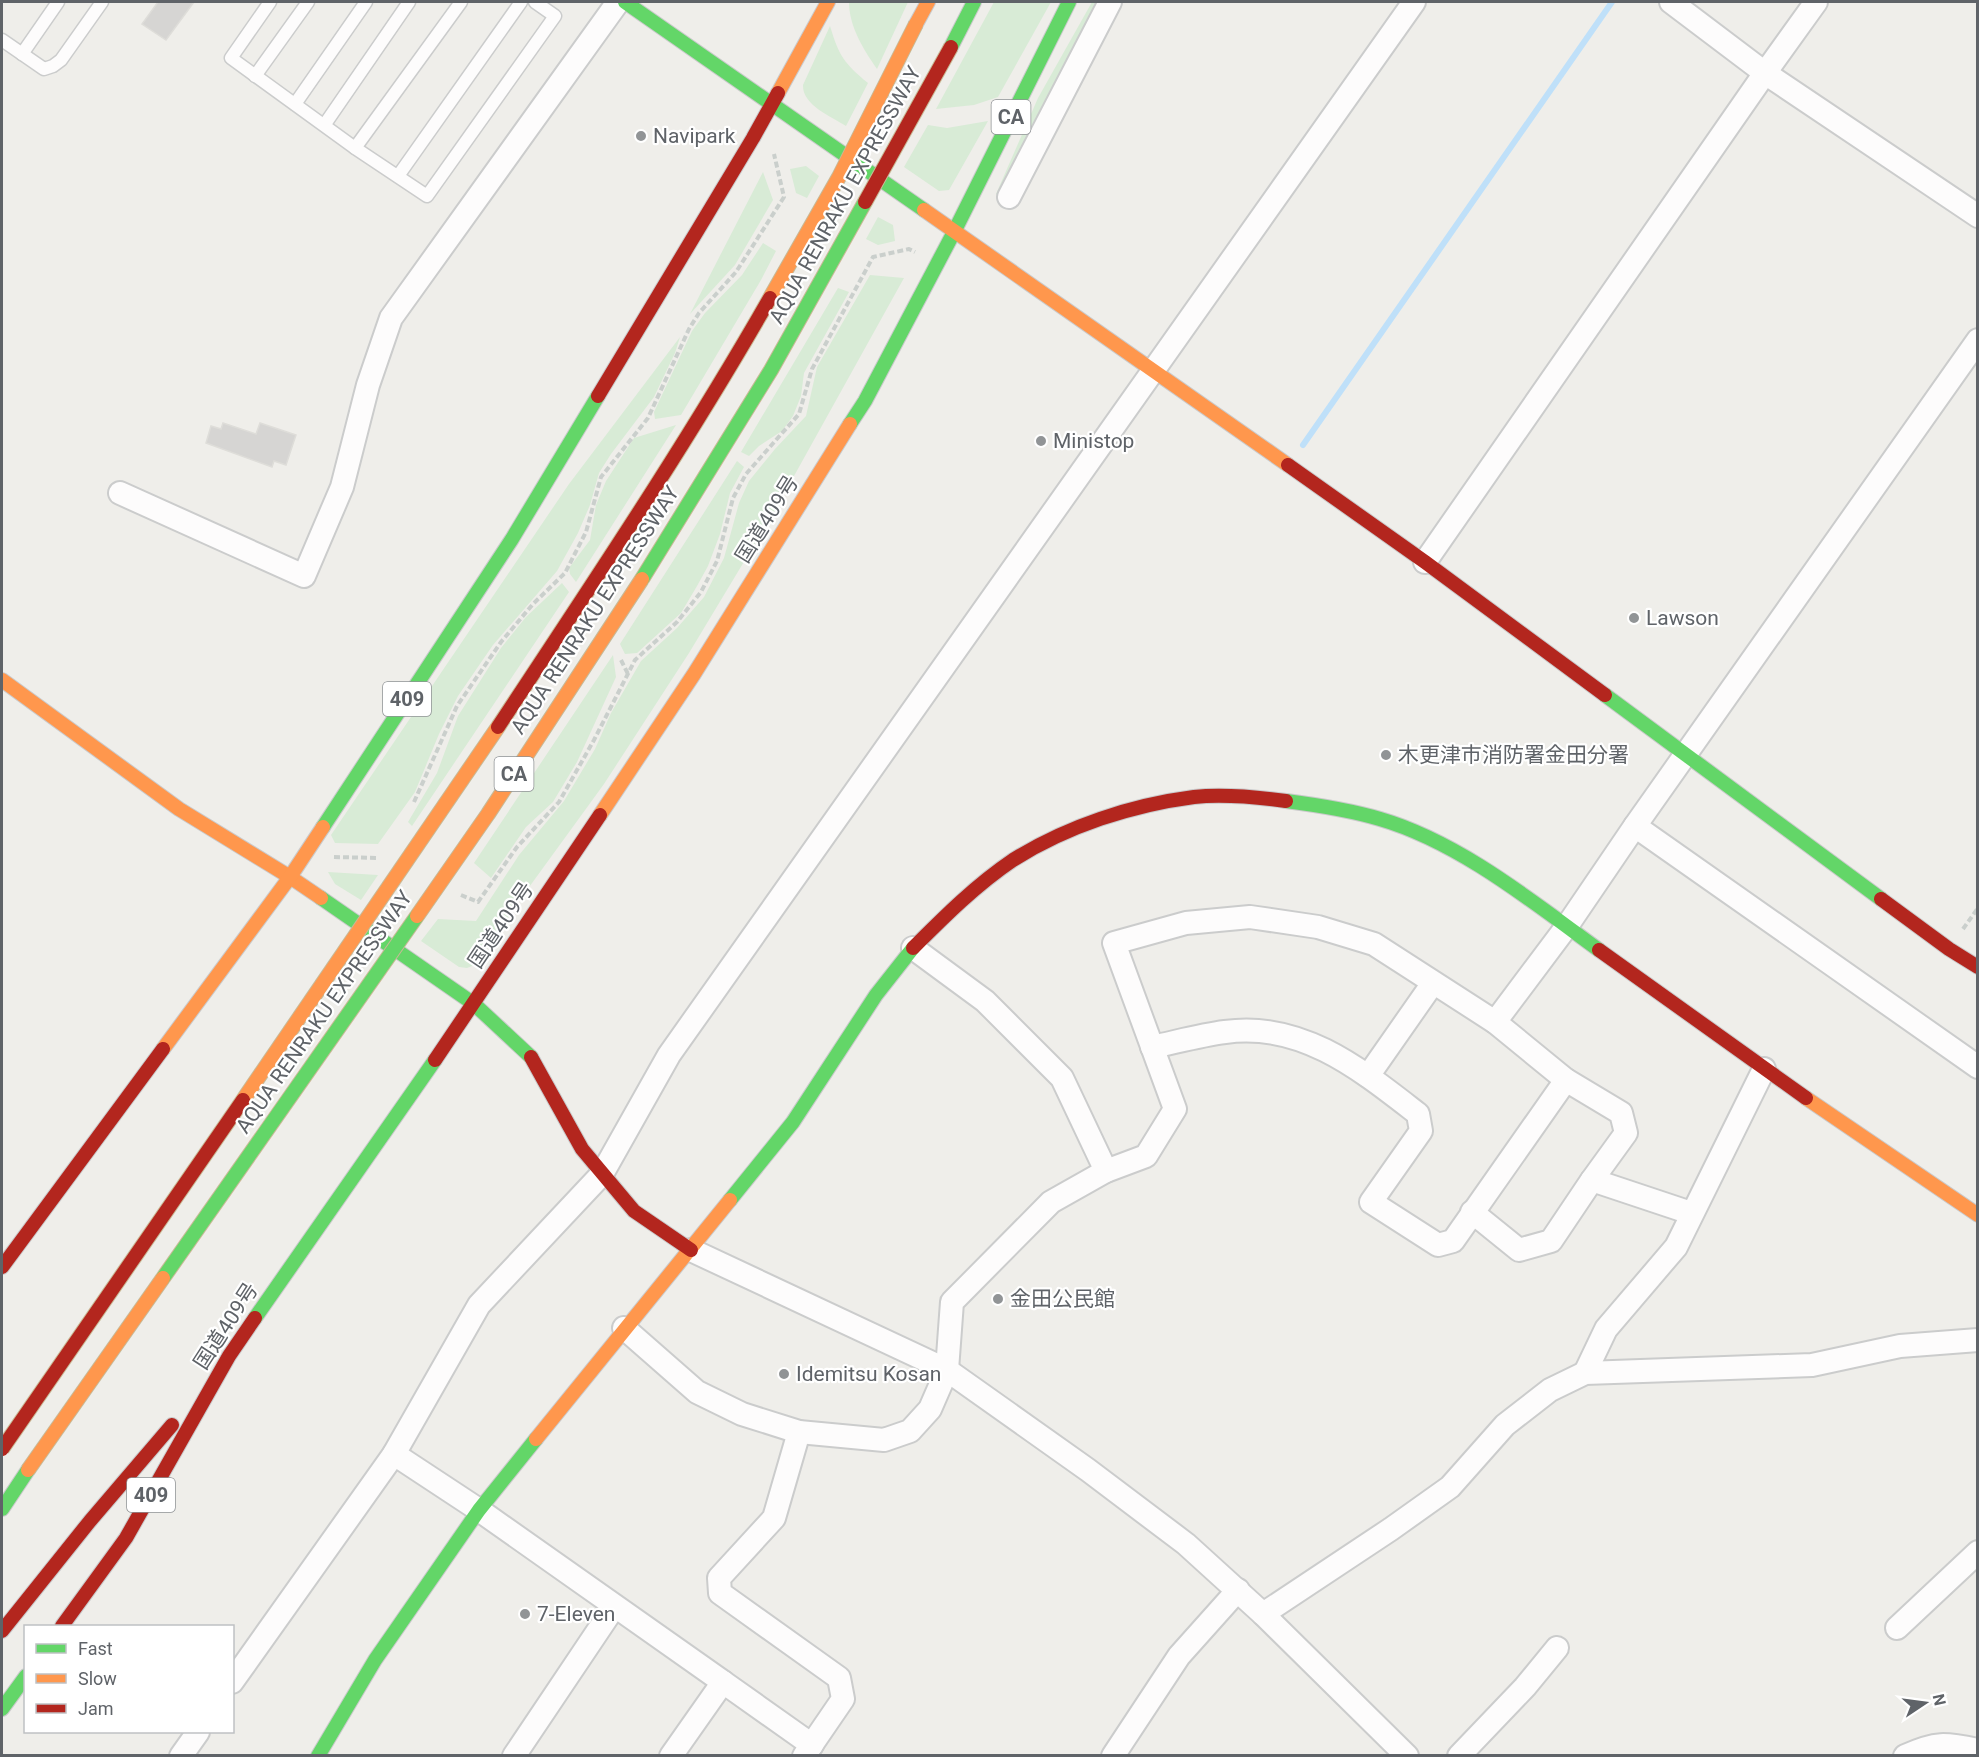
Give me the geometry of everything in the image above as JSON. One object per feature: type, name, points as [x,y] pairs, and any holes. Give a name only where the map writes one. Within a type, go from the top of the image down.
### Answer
[{"type":"main road","points":[[625,2],[1153,369],[1425,562],[1949,949],[1977,967]]},
{"type":"main road","points":[[772,104],[828,2]]},
{"type":"main road","name":"AQUA RENRAKU EXPRESSWAY","points":[[2,1449],[455,792],[629,527],[740,350],[839,177],[928,2]]},
{"type":"main road","name":"AQUA RENRAKU EXPRESSWAY","points":[[2,1509],[481,823],[655,560],[771,370],[974,2]]},
{"type":"main road","name":"CA","points":[[954,232],[1069,2]]},
{"type":"main road","name":"409","points":[[2,1267],[290,877],[512,539],[772,104]]},
{"type":"main road","name":"国道409号","points":[[63,1625],[126,1538],[229,1356],[474,1004],[694,674],[865,401],[954,232]]},
{"type":"main road","points":[[3,685],[179,809],[290,877],[474,1004],[530,1056],[582,1149],[602,1174],[634,1210],[691,1250]]},
{"type":"main road","points":[[318,1755],[375,1660],[479,1510],[793,1122],[876,995],[913,948],[960,901],[1014,860],[1069,831],[1130,809],[1196,797],[1254,797],[1319,806],[1380,819],[1432,840],[1483,868],[1764,1069],[1977,1215]]},
{"type":"main road","points":[[2,1631],[90,1521],[229,1356]]},
{"type":"main road","points":[[2,1709],[24,1679]]},
{"type":"street","points":[[120,493],[304,576],[342,487],[368,384],[392,318],[618,2]]},
{"type":"street","points":[[1009,197],[1110,2]]},
{"type":"street","points":[[234,1679],[394,1454],[479,1305],[602,1174],[669,1055],[1414,2]]},
{"type":"street","points":[[1671,2],[1765,73],[1977,216]]},
{"type":"street","points":[[1425,562],[1816,2]]},
{"type":"street","points":[[1496,1022],[1567,926],[1977,340]]},
{"type":"street","points":[[1635,826],[1977,1067]]},
{"type":"street","points":[[624,1328],[697,1392],[742,1414],[799,1432],[884,1440],[910,1431],[930,1409],[947,1370],[952,1302],[1051,1202],[1106,1171],[1146,1156],[1175,1109],[1114,943],[1186,923],[1250,917],[1318,927],[1374,944],[1496,1022],[1566,1080],[1621,1113],[1626,1133],[1551,1241],[1519,1250],[1472,1212]]},
{"type":"street","points":[[913,948],[985,1002],[1062,1078],[1106,1171]]},
{"type":"street","points":[[1368,1076],[1432,983]]},
{"type":"street","points":[[1152,1047],[1227,1032],[1273,1032],[1316,1044],[1368,1076],[1418,1114],[1421,1131],[1371,1202],[1438,1245],[1453,1241],[1566,1080]]},
{"type":"street","points":[[1585,1373],[1606,1329],[1676,1247],[1764,1069]]},
{"type":"street","points":[[1592,1180],[1691,1213]]},
{"type":"street","points":[[691,1250],[947,1370],[1186,1544],[1238,1590],[1407,1755]]},
{"type":"street","points":[[1263,1614],[1450,1487],[1505,1425],[1551,1390],[1585,1373],[1812,1365],[1900,1346],[1977,1340]]},
{"type":"street","points":[[394,1454],[479,1510],[723,1682],[808,1750],[843,1699],[839,1678],[720,1593],[719,1578],[774,1518],[799,1432]]},
{"type":"street","points":[[1897,1628],[1977,1552]]},
{"type":"street","points":[[1113,1755],[1179,1656],[1238,1590]]},
{"type":"street","points":[[514,1755],[614,1607]]},
{"type":"street","points":[[1459,1755],[1525,1687],[1557,1648]]},
{"type":"street","points":[[671,1755],[723,1682]]},
{"type":"street","points":[[181,1755],[197,1733]]},
{"type":"street","points":[[1905,1755],[1924,1747],[1948,1744],[1977,1750]]},
{"type":"lane","points":[[22,54],[58,2]]},
{"type":"lane","points":[[2,40],[44,69],[53,66],[61,60],[102,2]]},
{"type":"lane","points":[[270,2],[231,58],[427,196],[555,16],[536,2]]},
{"type":"lane","points":[[255,76],[308,2]]},
{"type":"lane","points":[[295,104],[366,2]]},
{"type":"lane","points":[[325,124],[409,2]]},
{"type":"lane","points":[[356,148],[461,2]]},
{"type":"lane","points":[[398,176],[521,2]]},
{"type":"path","points":[[410,810],[426,780],[457,706],[501,642],[533,604],[565,573],[586,532],[601,477],[648,418],[689,329],[699,313],[736,272],[784,197],[773,151]]},
{"type":"path","points":[[458,893],[478,902],[517,847],[559,802],[635,660],[677,622],[700,592],[717,561],[734,498],[746,474],[800,414],[812,369],[873,257],[909,249],[938,263]]},
{"type":"path","points":[[309,848],[326,857],[378,858],[388,863]]},
{"type":"path","points":[[378,858],[384,849]]},
{"type":"green space","points":[[849,2],[908,2],[877,69],[854,28]]},
{"type":"green space","points":[[994,2],[1051,2],[998,97],[974,105],[936,109]]},
{"type":"green space","points":[[1092,2],[1109,2],[1002,197],[996,194],[1038,98]]},
{"type":"green space","points":[[830,26],[843,58],[868,83],[846,126],[819,110],[807,99],[804,92],[803,85]]},
{"type":"green space","points":[[988,121],[949,190],[939,191],[904,167],[928,125],[947,128]]},
{"type":"green space","points":[[806,166],[819,176],[807,198],[796,193],[790,169]]},
{"type":"green space","points":[[763,172],[773,200],[735,265],[690,314]]},
{"type":"green space","points":[[878,217],[893,225],[895,241],[878,245],[866,239]]},
{"type":"green space","points":[[763,243],[776,251],[681,415],[655,419],[654,412],[692,331],[705,313],[742,275]]},
{"type":"green space","points":[[870,275],[904,278],[774,512],[689,653],[604,784],[519,901],[477,964],[467,968],[459,967],[421,941],[438,919],[476,921],[519,855],[564,801],[595,749],[611,713],[641,661],[677,628],[704,597],[724,558],[739,503],[749,481],[806,416],[817,367]]},
{"type":"green space","points":[[838,288],[849,292],[804,373],[801,396],[793,416],[782,431],[759,446],[749,456],[741,452]]},
{"type":"green space","points":[[680,337],[654,397],[599,473],[590,505],[578,533],[557,571],[493,645],[458,696],[439,734],[415,792],[378,844],[335,843],[331,835],[569,484]]},
{"type":"green space","points":[[676,425],[576,582],[569,568],[590,540],[596,505],[606,481],[634,438]]},
{"type":"green space","points":[[737,461],[744,467],[730,493],[720,534],[708,566],[697,586],[681,613],[637,653],[625,654],[620,644]]},
{"type":"green space","points":[[562,583],[569,592],[412,826],[408,822],[437,773],[458,716],[501,648],[526,617]]},
{"type":"green space","points":[[613,655],[616,677],[577,762],[553,802],[526,827],[491,878],[474,863]]},
{"type":"green space","points":[[328,872],[378,875],[361,900],[335,884]]},
{"type":"building","points":[[158,2],[194,2],[166,40],[142,24]]},
{"type":"building","points":[[223,423],[256,434],[260,423],[296,435],[286,465],[274,461],[272,467],[206,443],[211,426],[221,429]]},
{"type":"waterway","points":[[1303,445],[1612,2]]},
{"type":"traffic: fast","points":[[625,2],[924,210]]},
{"type":"traffic: fast","points":[[951,47],[974,2]]},
{"type":"traffic: fast","points":[[850,424],[865,401],[954,232],[1069,2]]},
{"type":"traffic: fast","points":[[642,579],[771,370],[865,202]]},
{"type":"traffic: fast","points":[[323,827],[512,539],[598,396]]},
{"type":"traffic: fast","points":[[1605,695],[1881,899]]},
{"type":"traffic: fast","points":[[1286,801],[1369,816],[1409,829],[1438,842],[1494,875],[1599,950]]},
{"type":"traffic: fast","points":[[321,898],[474,1004],[531,1057]]},
{"type":"traffic: fast","points":[[163,1278],[417,916]]},
{"type":"traffic: fast","points":[[730,1200],[793,1122],[876,995],[913,948]]},
{"type":"traffic: fast","points":[[255,1318],[435,1060]]},
{"type":"traffic: fast","points":[[318,1756],[375,1660],[479,1510],[536,1439]]},
{"type":"traffic: fast","points":[[2,1509],[28,1470]]},
{"type":"traffic: fast","points":[[2,1709],[24,1679]]},
{"type":"traffic: slow","points":[[778,93],[828,2]]},
{"type":"traffic: slow","points":[[916,24],[928,2]]},
{"type":"traffic: slow","points":[[770,298],[839,177],[916,24]]},
{"type":"traffic: slow","points":[[924,210],[1288,465]]},
{"type":"traffic: slow","points":[[600,815],[694,674],[850,424]]},
{"type":"traffic: slow","points":[[417,916],[488,814],[642,579]]},
{"type":"traffic: slow","points":[[2,680],[179,809],[321,898]]},
{"type":"traffic: slow","points":[[243,1100],[498,727]]},
{"type":"traffic: slow","points":[[163,1049],[290,877],[323,827]]},
{"type":"traffic: slow","points":[[1806,1098],[1978,1215]]},
{"type":"traffic: slow","points":[[536,1439],[730,1200]]},
{"type":"traffic: slow","points":[[28,1470],[163,1278]]},
{"type":"traffic: jam","points":[[865,202],[951,47]]},
{"type":"traffic: jam","points":[[598,396],[778,93]]},
{"type":"traffic: jam","points":[[498,727],[672,461],[770,298]]},
{"type":"traffic: jam","points":[[1288,465],[1425,562],[1605,695]]},
{"type":"traffic: jam","points":[[913,948],[961,901],[999,870],[1034,848],[1078,827],[1147,805],[1194,797],[1240,796],[1286,801]]},
{"type":"traffic: jam","points":[[435,1060],[600,815]]},
{"type":"traffic: jam","points":[[1881,899],[1949,949],[1978,967]]},
{"type":"traffic: jam","points":[[1599,950],[1806,1098]]},
{"type":"traffic: jam","points":[[2,1267],[163,1049]]},
{"type":"traffic: jam","points":[[531,1057],[582,1149],[634,1211],[691,1250]]},
{"type":"traffic: jam","points":[[2,1449],[243,1100]]},
{"type":"traffic: jam","points":[[63,1625],[126,1538],[229,1356],[255,1318]]},
{"type":"traffic: jam","points":[[2,1631],[90,1521],[172,1425]]},
{"type":"place","name":"Navipark","points":[[641,136]]},
{"type":"place","name":"Ministop","points":[[1041,441]]},
{"type":"place","name":"Lawson","points":[[1634,618]]},
{"type":"place","name":"木更津市消防署金田分署","points":[[1386,755]]},
{"type":"place","name":"金田公民館","points":[[998,1299]]},
{"type":"place","name":"Idemitsu Kosan","points":[[784,1374]]},
{"type":"place","name":"7-Eleven","points":[[525,1614]]}]
